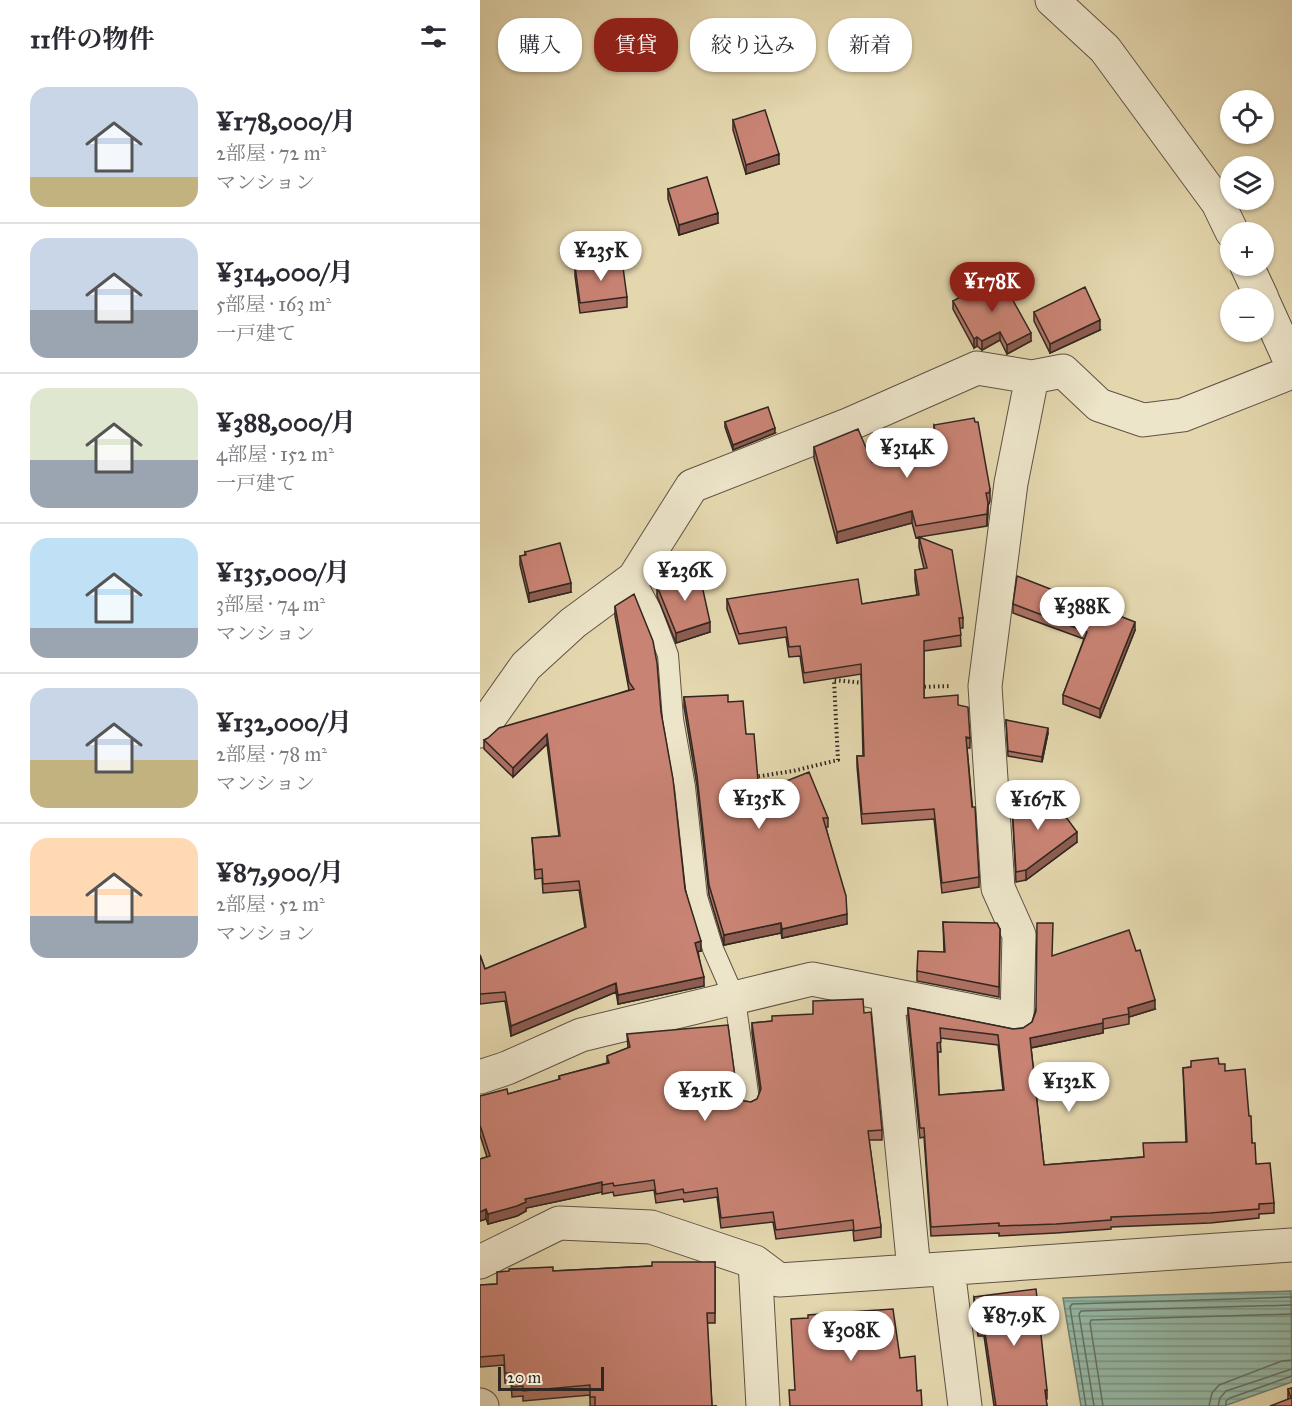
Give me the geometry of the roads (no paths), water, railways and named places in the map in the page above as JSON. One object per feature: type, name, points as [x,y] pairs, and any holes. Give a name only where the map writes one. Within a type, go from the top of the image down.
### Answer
[{"type":"street","points":[[1052,0],[1105,49],[1218,202],[1227,222]]},
{"type":"street","points":[[1274,326],[1292,365]]},
{"type":"street","points":[[480,731],[526,666],[573,623],[634,578],[692,486],[850,424],[976,368],[1032,376],[1063,371],[1099,405],[1143,420],[1183,415],[1292,372]]},
{"type":"street","points":[[480,1077],[507,1068],[581,1035],[812,979],[1017,1020],[1020,935],[998,888],[985,686],[1011,483],[1032,376]]},
{"type":"street","points":[[887,994],[914,1270]]},
{"type":"street","points":[[482,1254],[559,1223],[651,1227],[755,1262],[778,1280],[1292,1245]]},
{"type":"street","points":[[755,1262],[763,1406]]},
{"type":"street","points":[[948,1269],[965,1406]]},
{"type":"lane","points":[[634,578],[651,610],[668,655],[673,719],[685,787],[697,897],[713,949],[735,999],[749,1100]]},
{"type":"water","points":[[1291,1291],[1292,1382],[1224,1406],[1081,1406],[1063,1298]]}]
